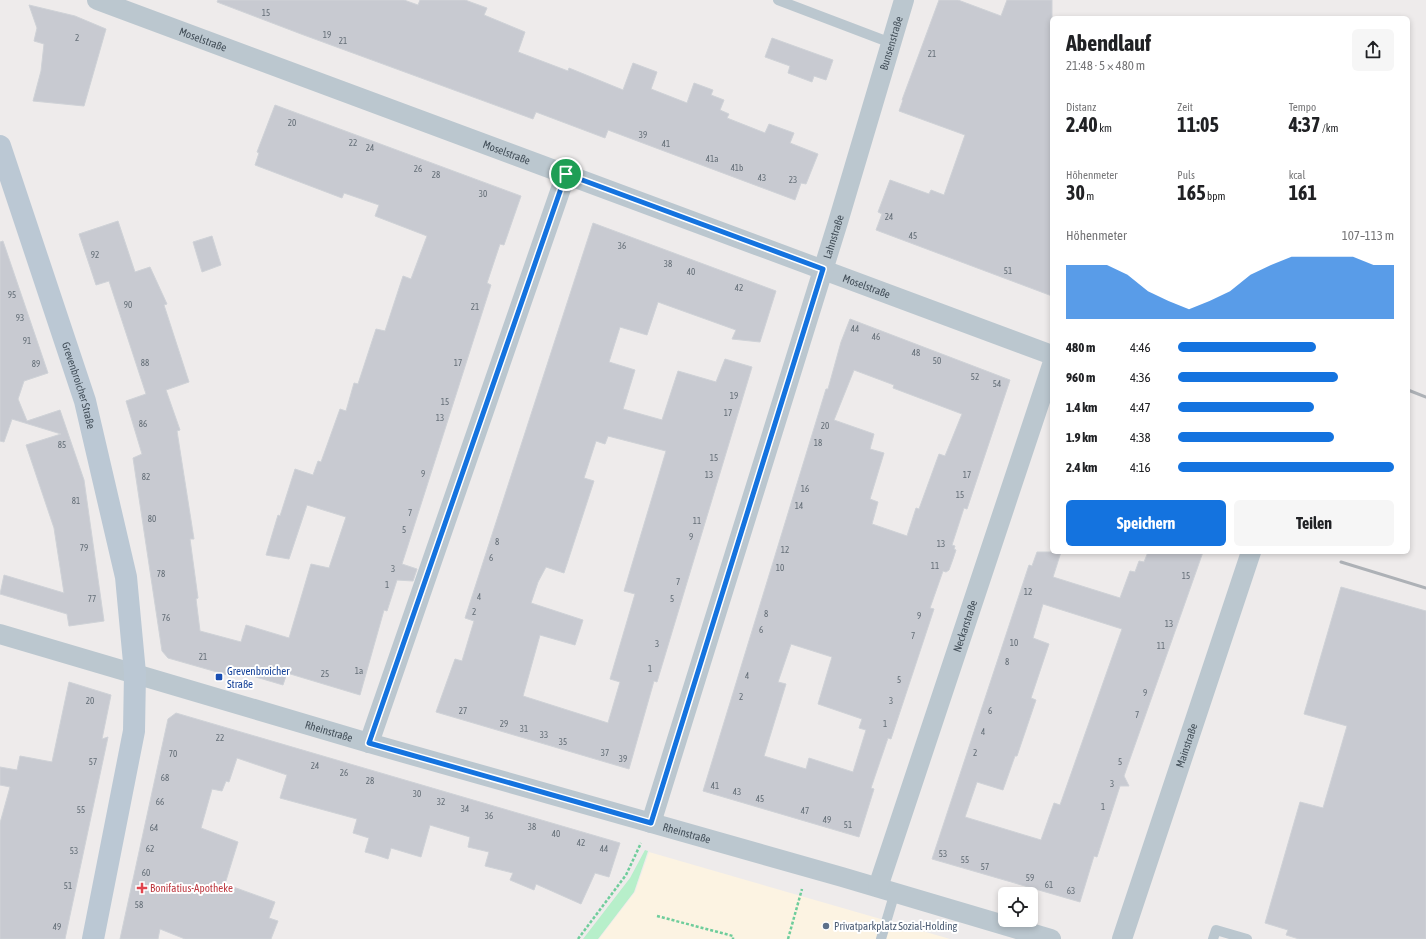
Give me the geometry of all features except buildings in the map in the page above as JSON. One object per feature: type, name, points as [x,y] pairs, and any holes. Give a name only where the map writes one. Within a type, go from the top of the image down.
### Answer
[{"type":"main road","name":"Grevenbroicher Straße","points":[[0,146],[84,401],[126,577],[134,673],[134,731],[92,939]]},
{"type":"street","name":"Moselstraße","points":[[96,0],[1050,354]]},
{"type":"street","name":"Bunsenstraße","points":[[878,86],[904,0]]},
{"type":"street","name":"Lahnstraße","points":[[651,823],[823,269],[878,86]]},
{"type":"street","points":[[369,743],[566,174]]},
{"type":"street","name":"Neckarstraße","points":[[887,890],[1050,371]]},
{"type":"street","name":"Mainstraße","points":[[1122,939],[1250,554]]},
{"type":"street","name":"Rheinstraße","points":[[0,634],[369,743],[809,867],[1051,939]]},
{"type":"lane","points":[[778,0],[891,43]]},
{"type":"lane","points":[[882,939],[887,890]]},
{"type":"lane","points":[[1213,939],[1216,930],[1247,939]]},
{"type":"path","points":[[578,939],[626,875],[651,823]]},
{"type":"path","points":[[788,939],[809,867]]},
{"type":"path","points":[[658,916],[733,936],[733,939]]},
{"type":"shaded area","points":[[649,852],[950,939],[599,939],[635,892]]},
{"type":"green space","points":[[645,850],[648,851],[634,892],[598,939],[583,939],[630,878]]},
{"type":"railway","points":[[1410,391],[1426,397]]},
{"type":"railway","points":[[1341,562],[1426,588]]},
{"type":"place","name":"Grevenbroicher Straße","points":[[219,677]]},
{"type":"place","name":"Bonifatius-Apotheke","points":[[142,888]]},
{"type":"place","name":"Privatparkplatz Sozial-Holding","points":[[826,926]]},
{"type":"route","points":[[566,174],[823,269],[651,823],[369,743],[566,174]]}]
